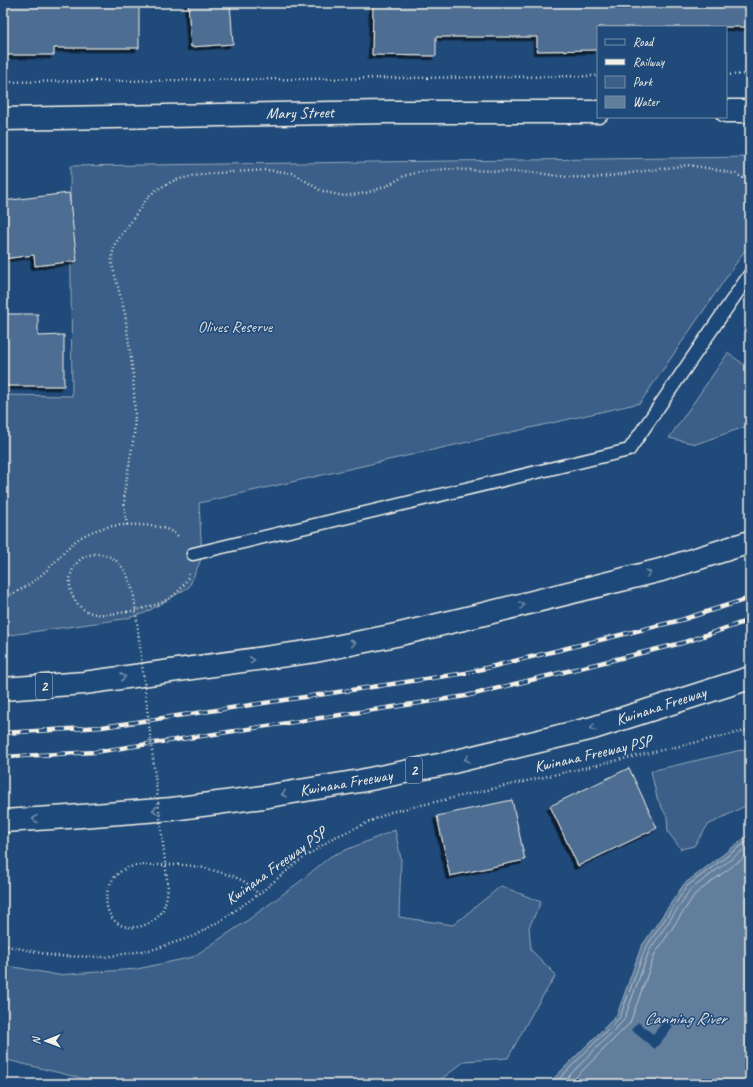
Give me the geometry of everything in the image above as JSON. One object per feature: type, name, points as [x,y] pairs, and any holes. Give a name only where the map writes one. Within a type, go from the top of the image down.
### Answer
[{"type":"main road","points":[[727,111],[750,111]]},
{"type":"main road","name":"Mary Street","points":[[3,118],[386,112],[597,112]]},
{"type":"main road","name":"2","points":[[3,689],[84,683],[314,651],[396,635],[661,570],[750,542]]},
{"type":"main road","name":"Kwinana Freeway","points":[[3,821],[172,809],[264,797],[360,781],[449,763],[593,728],[750,678]]},
{"type":"lane","points":[[193,554],[629,450],[750,274]]},
{"type":"path","points":[[727,74],[750,74]]},
{"type":"path","points":[[3,82],[597,76]]},
{"type":"path","points":[[127,525],[124,494],[134,436],[135,415],[133,374],[125,314],[112,264],[112,255],[115,244],[148,198],[156,190],[175,180],[194,176],[267,170],[292,173],[329,194],[345,196],[366,193],[387,186],[404,176],[418,172],[446,169],[538,173],[567,177],[594,178],[688,165],[736,174],[750,182]]},
{"type":"path","points":[[3,598],[12,595],[30,584],[50,567],[76,541],[85,535],[105,528],[116,525],[159,526],[170,530],[185,542],[193,554],[187,578],[183,586],[175,595],[156,605],[127,612],[96,614],[76,604],[71,591],[70,577],[72,571],[80,560],[90,555],[103,554],[114,559],[122,567],[131,584],[134,596],[167,872],[168,887],[166,901],[162,912],[157,918],[147,924],[135,927],[122,925],[116,922],[108,910],[106,902],[108,888],[112,880],[118,874],[125,869],[146,864],[186,865],[206,868],[234,876],[245,882],[259,894]]},
{"type":"path","name":"Kwinana Freeway PSP","points":[[3,946],[55,956],[105,958],[155,949],[194,936],[220,921],[259,894],[296,864],[333,838],[391,812],[750,730]]},
{"type":"green space","name":"Olives Reserve","points":[[750,157],[750,243],[640,403],[199,503],[202,557],[189,587],[145,613],[124,619],[3,636],[3,395],[72,396],[70,166]]},
{"type":"green space","points":[[728,353],[746,366],[750,367],[750,425],[696,444],[669,438]]},
{"type":"green space","points":[[750,748],[750,802],[708,825],[694,846],[681,849],[668,832],[667,817],[657,798],[651,771]]},
{"type":"green space","points":[[395,830],[401,859],[399,917],[453,925],[501,886],[541,902],[529,927],[531,950],[556,975],[534,1010],[508,1058],[465,1061],[435,1084],[105,1084],[3,1059],[3,965],[58,975],[137,969],[193,957],[248,920],[298,883],[331,856]]},
{"type":"water","name":"Canning River","points":[[750,834],[750,1084],[548,1084],[617,1015],[641,947],[684,884]]},
{"type":"pier","points":[[665,1020],[673,1027],[655,1049],[631,1030],[638,1022],[653,1034]]},
{"type":"building","points":[[3,3],[139,3],[139,48],[54,48],[54,55],[3,55]]},
{"type":"building","points":[[188,3],[230,3],[233,44],[191,47]]},
{"type":"building","points":[[373,3],[750,3],[750,27],[597,26],[597,50],[537,51],[537,37],[436,37],[436,56],[372,55]]},
{"type":"building","points":[[69,193],[77,261],[35,266],[34,255],[3,259],[3,201]]},
{"type":"building","points":[[3,314],[38,314],[38,336],[64,335],[64,386],[3,386]]},
{"type":"building","points":[[629,768],[657,828],[578,866],[550,806]]},
{"type":"building","points":[[512,800],[525,860],[450,876],[437,816]]},
{"type":"railway","points":[[3,733],[102,727],[466,673],[681,620],[750,598]]},
{"type":"railway","points":[[3,757],[95,752],[466,696],[682,643],[750,620]]}]
